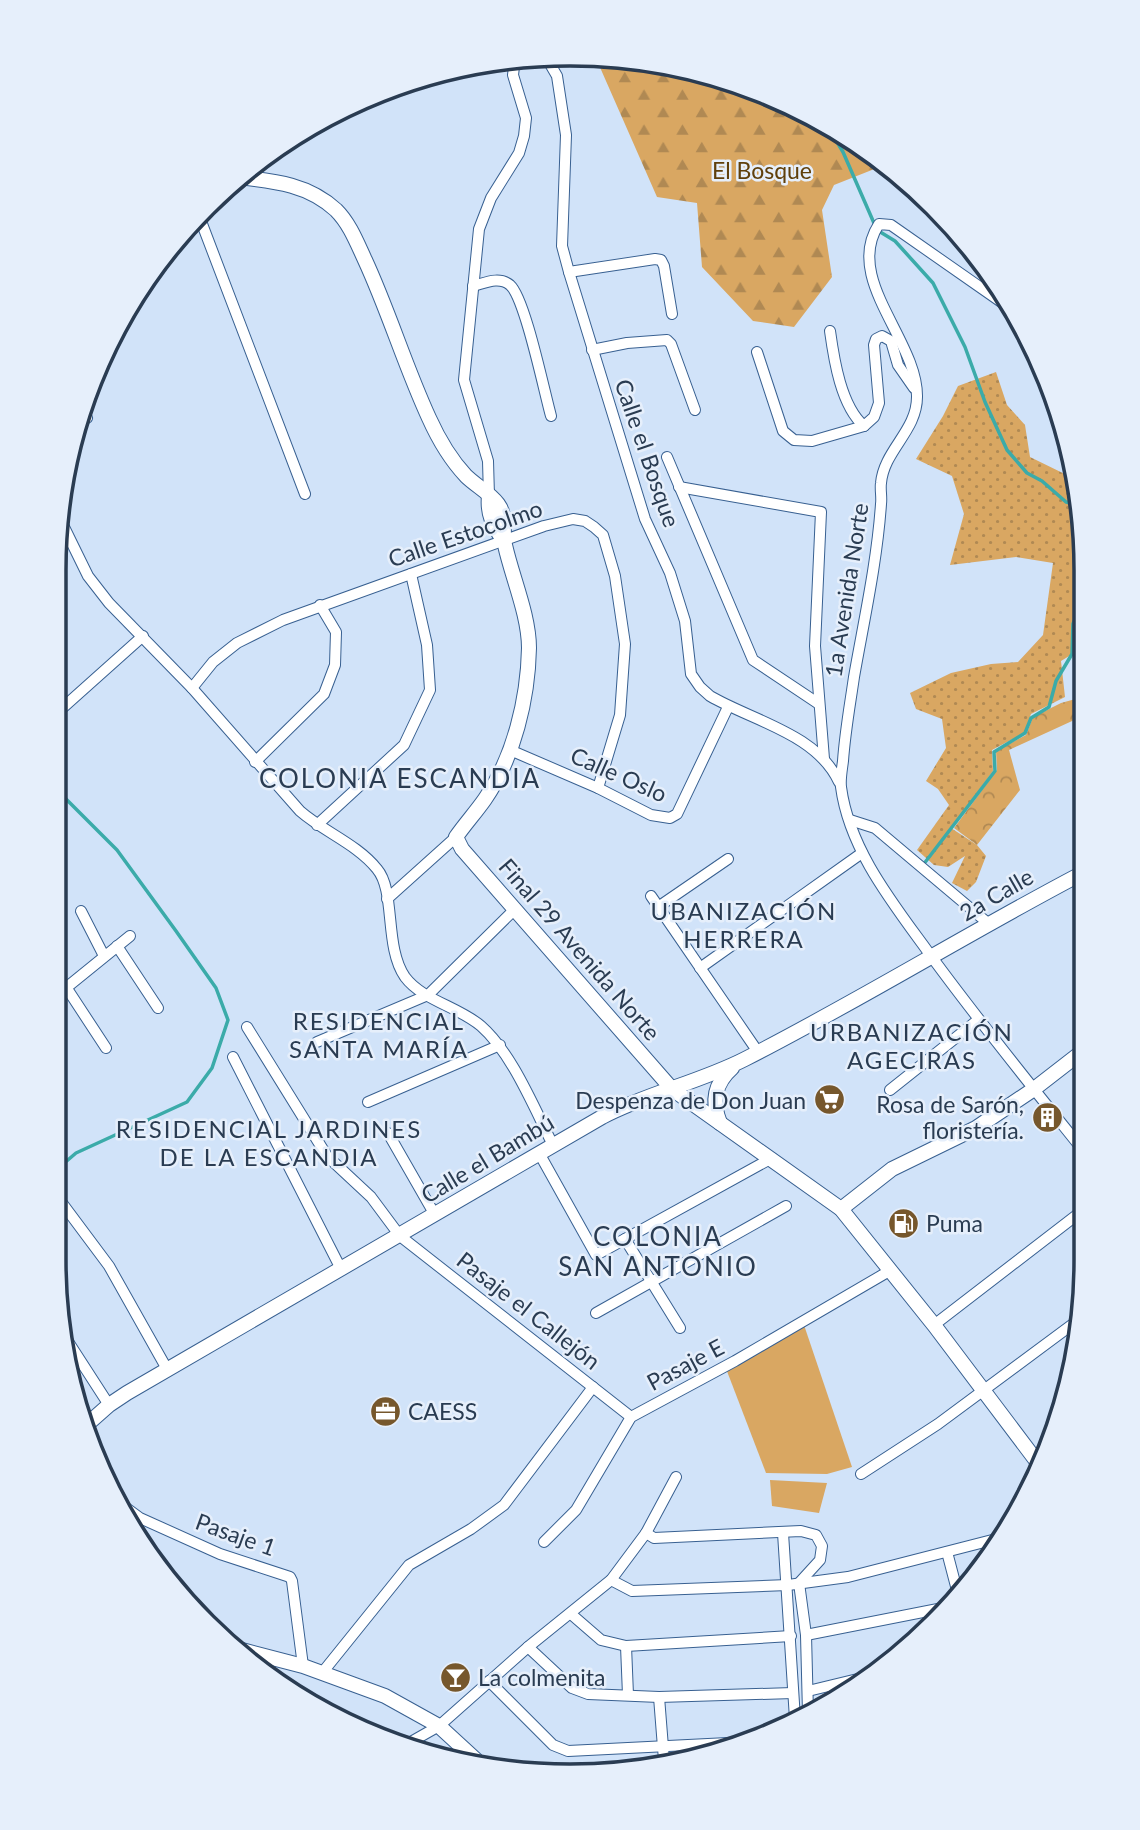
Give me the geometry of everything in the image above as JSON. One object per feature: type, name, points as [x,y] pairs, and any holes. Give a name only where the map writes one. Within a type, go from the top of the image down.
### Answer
[{"type":"street","name":"Calle el Bosque","points":[[552,67],[557,76],[566,135],[562,246],[645,519],[670,573],[685,621],[691,674],[700,687],[729,706],[797,738],[824,759],[840,785]]},
{"type":"street","points":[[489,496],[488,461],[464,380],[479,229],[491,198],[519,153],[524,136],[526,118],[514,70]]},
{"type":"street","points":[[254,178],[282,181],[322,198],[338,212],[350,229],[381,293],[429,419],[444,447],[465,475],[499,504],[505,523],[504,541],[529,645],[525,692],[510,750],[486,798],[456,837],[387,899]]},
{"type":"street","name":"1a Avenida Norte","points":[[992,295],[904,231],[891,225],[879,225],[871,237],[872,278],[880,301],[912,363],[918,394],[913,421],[886,463],[881,483],[882,502],[846,725],[840,785],[862,853],[896,907],[978,1020],[1074,1139]]},
{"type":"street","points":[[202,226],[305,494]]},
{"type":"street","points":[[569,272],[661,260],[672,314]]},
{"type":"street","points":[[473,286],[500,280],[511,286],[521,305],[551,416]]},
{"type":"street","points":[[830,331],[835,368],[855,418],[864,426]]},
{"type":"street","points":[[757,352],[783,430],[794,440],[812,441],[864,426],[874,417],[879,403],[874,345],[876,339],[882,336],[891,341],[898,365],[918,394]]},
{"type":"street","points":[[592,350],[627,343],[667,340],[671,344],[695,410]]},
{"type":"street","points":[[667,457],[753,660],[818,704]]},
{"type":"street","points":[[679,487],[821,512],[815,646],[824,759]]},
{"type":"street","name":"Calle Estocolmo","points":[[192,688],[213,662],[237,643],[283,620],[544,526],[573,519],[585,522],[603,535],[615,576],[625,643],[620,715],[598,788]]},
{"type":"street","points":[[68,536],[80,563],[109,603],[192,688],[300,811],[354,848],[377,869],[382,877],[387,899],[398,964],[405,978],[428,995],[469,1017],[500,1045],[553,1144]]},
{"type":"street","points":[[317,825],[404,745],[429,690],[427,645],[411,574]]},
{"type":"street","points":[[255,762],[324,694],[335,665],[336,632],[320,605]]},
{"type":"street","points":[[66,705],[144,636]]},
{"type":"street","name":"Calle Oslo","points":[[510,750],[598,788],[651,815],[670,818],[677,814],[729,706]]},
{"type":"street","points":[[850,820],[875,828],[989,924]]},
{"type":"street","name":"Final 29 Avenida Norte","points":[[456,837],[462,849],[514,910],[672,1089],[841,1209],[984,1392],[1035,1452]]},
{"type":"street","points":[[700,968],[862,853]]},
{"type":"street","points":[[658,907],[728,859]]},
{"type":"street","name":"2a Calle","points":[[932,958],[989,924],[1074,882]]},
{"type":"street","points":[[651,896],[758,1052]]},
{"type":"street","points":[[317,1042],[428,995],[514,910]]},
{"type":"street","points":[[81,911],[104,956]]},
{"type":"street","points":[[106,1048],[66,987],[130,936]]},
{"type":"street","points":[[117,946],[158,1008]]},
{"type":"street","name":"Calle el Bambú","points":[[93,1420],[109,1405],[167,1370],[553,1144],[629,1103],[672,1089],[742,1060],[932,958]]},
{"type":"street","points":[[890,1090],[978,1020]]},
{"type":"street","name":"Pasaje el Callejón","points":[[247,1027],[327,1156],[371,1197],[400,1236],[631,1417]]},
{"type":"street","points":[[368,1102],[500,1045]]},
{"type":"street","points":[[233,1058],[341,1269]]},
{"type":"street","points":[[841,1209],[892,1169],[976,1128],[1074,1058]]},
{"type":"street","points":[[720,1123],[716,1114],[720,1078],[742,1060]]},
{"type":"street","points":[[388,1133],[435,1215]]},
{"type":"street","points":[[539,1153],[596,1255],[772,1158]]},
{"type":"street","points":[[596,1313],[786,1206]]},
{"type":"street","points":[[66,1208],[109,1266],[167,1370]]},
{"type":"street","points":[[934,1325],[1074,1217]]},
{"type":"street","points":[[625,1239],[680,1328]]},
{"type":"street","name":"Pasaje E","points":[[544,1542],[576,1510],[631,1417],[891,1270]]},
{"type":"street","points":[[861,1474],[984,1392],[1069,1328]]},
{"type":"street","points":[[76,1356],[109,1405]]},
{"type":"street","points":[[322,1673],[409,1565],[471,1529],[504,1505],[593,1387]]},
{"type":"street","points":[[416,1739],[439,1726],[528,1647],[611,1580],[646,1534],[676,1477]]},
{"type":"street","name":"Pasaje 1","points":[[136,1515],[220,1554],[290,1577],[303,1666]]},
{"type":"street","points":[[646,1534],[654,1538],[801,1531],[816,1535],[822,1546],[820,1560],[794,1584],[791,1636],[794,1711]]},
{"type":"street","points":[[783,1533],[806,1635],[808,1704]]},
{"type":"street","points":[[611,1580],[632,1591],[794,1584],[848,1577],[988,1541]]},
{"type":"street","points":[[947,1552],[955,1584]]},
{"type":"street","points":[[806,1635],[931,1610]]},
{"type":"street","points":[[571,1614],[601,1640],[626,1646],[791,1636]]},
{"type":"street","points":[[626,1646],[628,1695]]},
{"type":"street","points":[[528,1647],[572,1688],[587,1694],[659,1697],[793,1693]]},
{"type":"street","points":[[257,1654],[303,1666],[385,1696],[439,1726],[469,1753]]},
{"type":"street","points":[[489,1681],[540,1734],[553,1745],[568,1751],[703,1745]]},
{"type":"street","points":[[808,1691],[845,1682]]},
{"type":"street","points":[[659,1697],[664,1755]]},
{"type":"green space","name":"El Bosque","points":[[600,68],[668,76],[732,93],[793,118],[850,151],[874,169],[834,185],[822,210],[832,277],[794,327],[753,321],[702,267],[697,203],[657,197]]},
{"type":"green space","points":[[996,372],[1007,405],[1025,425],[1030,457],[1064,474],[1074,570],[1074,653],[1061,661],[1065,697],[1031,714],[1024,733],[992,750],[993,771],[951,828],[977,845],[986,856],[976,882],[967,891],[952,883],[965,856],[948,867],[934,865],[917,850],[949,805],[938,789],[926,781],[946,748],[942,719],[916,709],[910,693],[951,673],[991,664],[1018,662],[1043,635],[1053,563],[1016,557],[950,565],[964,514],[952,476],[916,459],[958,386]]},
{"type":"green space","points":[[1074,699],[1074,720],[1009,750],[1020,790],[977,845],[954,828],[997,770],[996,751],[1026,735],[1033,717]]},
{"type":"green space","points":[[804,1325],[852,1467],[827,1474],[766,1473],[725,1366]]},
{"type":"green space","points":[[770,1480],[827,1483],[819,1513],[772,1506]]},
{"type":"waterway","points":[[838,144],[877,230],[895,241],[933,283],[965,347],[985,402],[1007,450],[1027,473],[1042,481],[1069,503]]},
{"type":"waterway","points":[[923,865],[995,771],[994,752],[1025,733],[1031,718],[1049,707],[1056,681],[1072,654],[1074,621]]},
{"type":"waterway","points":[[66,799],[117,850],[216,988],[228,1020],[212,1068],[187,1102],[76,1153],[66,1162]]},
{"type":"place","name":"Despenza de Don Juan","points":[[829,1100]]},
{"type":"place","name":"Rosa de Sarón, floristería.","points":[[1047,1117]]},
{"type":"place","name":"Puma","points":[[903,1223]]},
{"type":"place","name":"CAESS","points":[[385,1411]]},
{"type":"place","name":"La colmenita","points":[[455,1677]]},
{"type":"district","name":"COLONIA ESCANDIA","points":[[400,778]]},
{"type":"district","name":"UBANIZACIÓN HERRERA","points":[[744,924]]},
{"type":"district","name":"RESIDENCIAL SANTA MARÍA","points":[[379,1034]]},
{"type":"district","name":"URBANIZACIÓN AGECIRAS","points":[[912,1045]]},
{"type":"district","name":"RESIDENCIAL JARDINES DE LA ESCANDIA","points":[[269,1142]]},
{"type":"district","name":"COLONIA SAN ANTONIO","points":[[658,1251]]}]
